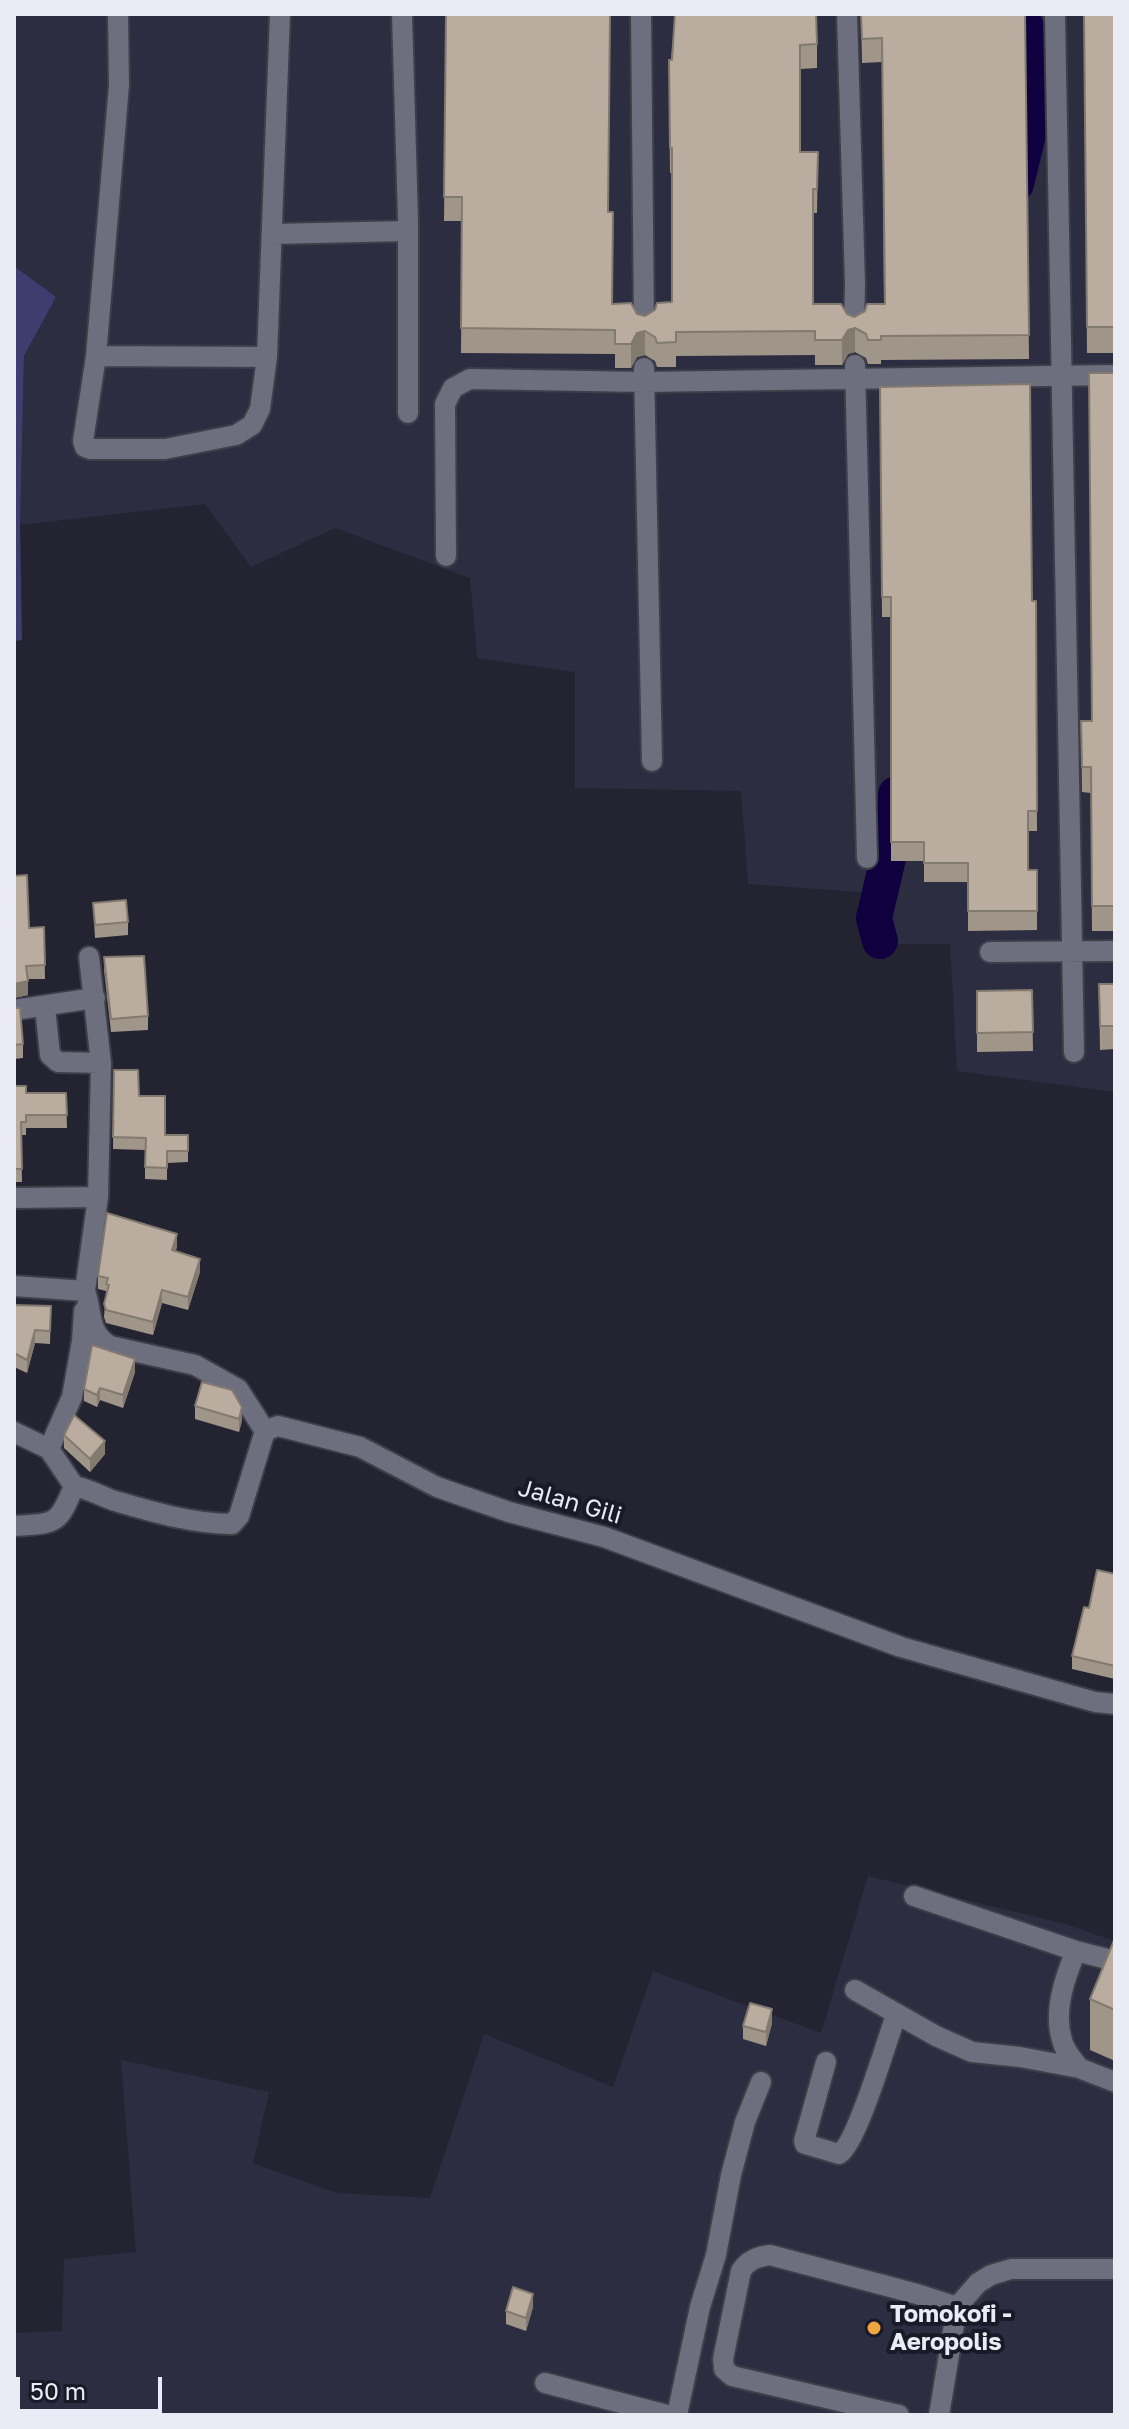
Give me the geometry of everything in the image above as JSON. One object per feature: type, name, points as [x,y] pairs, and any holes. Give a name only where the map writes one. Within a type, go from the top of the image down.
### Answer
[{"type":"street","points":[[118,14],[119,85],[96,356],[83,441],[85,447],[90,449],[165,449],[236,435],[252,425],[260,409],[267,357],[280,14]]},
{"type":"street","points":[[402,14],[408,231],[408,413]]},
{"type":"street","points":[[641,14],[644,327]]},
{"type":"street","points":[[847,14],[854,328]]},
{"type":"street","points":[[1055,14],[1074,1052]]},
{"type":"street","points":[[272,234],[408,231]]},
{"type":"street","points":[[96,356],[267,357]]},
{"type":"street","points":[[855,372],[867,858]]},
{"type":"street","points":[[446,556],[445,404],[453,388],[470,379],[855,372],[1115,375]]},
{"type":"street","points":[[644,375],[652,761]]},
{"type":"street","points":[[990,952],[1115,951]]},
{"type":"street","points":[[49,1449],[72,1397],[82,1341],[85,1291],[98,1197],[101,1063],[89,957]]},
{"type":"street","points":[[14,1010],[95,998]]},
{"type":"street","points":[[45,1007],[52,1059],[58,1062],[101,1063]]},
{"type":"street","points":[[14,1198],[98,1197]]},
{"type":"street","points":[[14,1286],[85,1291]]},
{"type":"street","points":[[14,1432],[49,1449],[74,1486],[92,1490],[112,1500],[204,1524],[232,1524],[239,1516],[265,1431],[238,1389],[195,1365],[110,1346],[99,1340],[85,1291]]},
{"type":"street","name":"Jalan Gili","points":[[265,1431],[278,1426],[360,1447],[437,1487],[509,1512],[604,1537],[901,1647],[1095,1702],[1115,1704]]},
{"type":"street","points":[[14,1526],[52,1522],[62,1515],[74,1486]]},
{"type":"street","points":[[914,1896],[1076,1951],[1115,1961]]},
{"type":"street","points":[[1076,1951],[1064,1979],[1059,2017],[1062,2041],[1079,2068]]},
{"type":"street","points":[[855,1990],[896,2015],[972,2052],[1079,2068],[1115,2082]]},
{"type":"street","points":[[826,2062],[804,2141],[805,2144],[839,2154],[846,2149],[866,2101],[896,2015]]},
{"type":"street","points":[[677,2415],[700,2307],[716,2255],[731,2175],[745,2122],[761,2082]]},
{"type":"street","points":[[899,2415],[732,2376],[724,2369],[723,2359],[745,2263],[770,2255],[957,2307]]},
{"type":"street","points":[[939,2415],[957,2307],[978,2283],[1011,2269],[1115,2269]]},
{"type":"street","points":[[545,2383],[667,2415]]},
{"type":"shaded area","points":[[14,14],[1115,14],[1115,1092],[957,1071],[950,944],[872,944],[874,893],[748,884],[741,791],[575,788],[575,672],[477,658],[470,578],[335,528],[251,567],[205,504],[20,525],[24,356],[55,297],[14,266]]},
{"type":"shaded area","points":[[14,266],[56,297],[24,356],[20,525],[22,640],[14,641]]},
{"type":"shaded area","points":[[868,1876],[1065,1924],[1115,1941],[1115,2415],[14,2415],[14,2333],[62,2331],[64,2259],[136,2252],[121,2060],[269,2092],[253,2163],[336,2193],[430,2198],[484,2034],[613,2087],[653,1971],[821,2033]]},
{"type":"building","points":[[446,14],[610,14],[608,212],[613,212],[612,304],[631,303],[637,314],[645,316],[655,310],[657,303],[672,302],[669,60],[672,60],[675,14],[816,14],[817,44],[800,45],[800,152],[818,152],[817,189],[813,189],[813,304],[841,304],[847,314],[854,317],[865,311],[867,304],[885,304],[882,38],[862,39],[861,14],[1025,14],[1029,335],[881,336],[881,340],[868,340],[866,334],[855,328],[848,330],[842,340],[815,340],[815,331],[676,332],[676,342],[657,343],[655,337],[645,331],[637,333],[631,344],[615,344],[615,330],[461,328],[462,197],[444,197]]},
{"type":"building","points":[[1084,14],[1115,14],[1115,327],[1087,327]]},
{"type":"building","points":[[1089,373],[1115,373],[1115,906],[1092,906],[1091,767],[1082,767],[1081,721],[1092,721]]},
{"type":"building","points":[[1030,384],[1032,601],[1036,601],[1037,811],[1028,811],[1028,870],[1037,870],[1037,911],[968,911],[968,863],[924,863],[924,842],[891,842],[891,597],[882,597],[880,387]]},
{"type":"building","points":[[27,875],[29,928],[44,927],[45,965],[26,966],[28,981],[14,984],[14,876]]},
{"type":"building","points":[[126,900],[128,922],[95,925],[93,903]]},
{"type":"building","points":[[144,956],[148,1016],[111,1019],[104,957]]},
{"type":"building","points":[[1099,984],[1115,984],[1115,1026],[1100,1026]]},
{"type":"building","points":[[1032,990],[1033,1032],[977,1033],[977,991]]},
{"type":"building","points":[[14,1008],[20,1008],[23,1044],[14,1045]]},
{"type":"building","points":[[114,1070],[138,1070],[139,1096],[165,1096],[165,1135],[188,1135],[188,1151],[167,1151],[167,1168],[145,1167],[146,1138],[113,1137]]},
{"type":"building","points":[[14,1086],[26,1086],[26,1093],[66,1093],[67,1115],[26,1115],[26,1122],[21,1122],[22,1169],[14,1169]]},
{"type":"building","points":[[107,1213],[177,1234],[172,1250],[200,1259],[188,1297],[162,1290],[153,1322],[106,1310],[108,1278],[98,1276]]},
{"type":"building","points":[[14,1305],[51,1306],[50,1331],[35,1330],[27,1360],[14,1353]]},
{"type":"building","points":[[92,1345],[135,1359],[123,1395],[100,1388],[97,1395],[84,1389]]},
{"type":"building","points":[[202,1382],[232,1390],[242,1407],[239,1419],[195,1406]]},
{"type":"building","points":[[74,1415],[105,1441],[90,1459],[64,1435]]},
{"type":"building","points":[[1097,1570],[1115,1574],[1115,1666],[1072,1656],[1084,1607],[1089,1608]]},
{"type":"building","points":[[1115,1938],[1115,2010],[1090,1999]]},
{"type":"building","points":[[750,2003],[772,2009],[766,2032],[743,2026]]},
{"type":"building","points":[[513,2287],[533,2294],[526,2318],[506,2311]]},
{"type":"waterway","points":[[1016,184],[1044,67],[1020,14]]},
{"type":"waterway","points":[[880,941],[874,918],[893,837],[896,794]]},
{"type":"place","name":"Tomokofi - Aeropolis","points":[[874,2328]]}]
